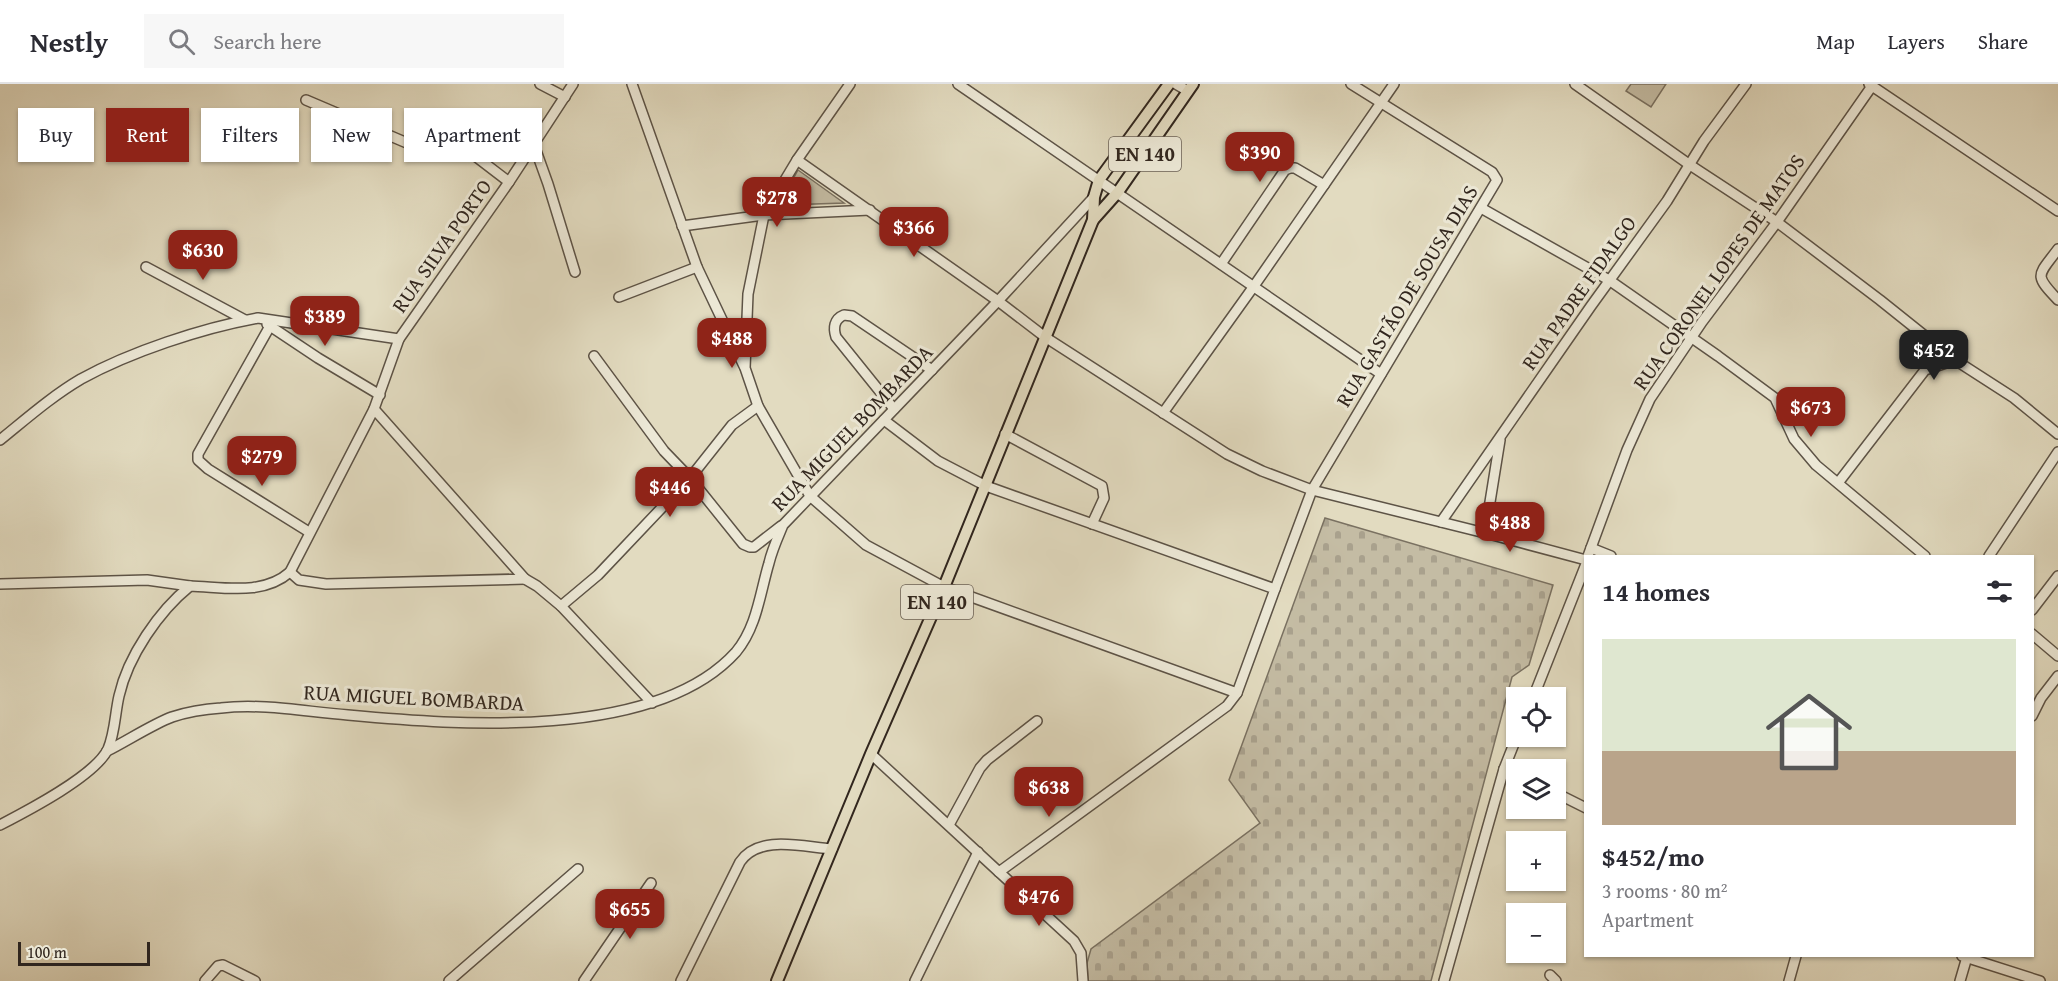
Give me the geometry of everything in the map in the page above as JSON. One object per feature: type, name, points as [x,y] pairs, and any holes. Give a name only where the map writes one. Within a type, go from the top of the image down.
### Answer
[{"type":"main road","name":"EN 140","points":[[1093,220],[1094,197],[1099,180],[1169,84]]},
{"type":"main road","name":"EN 140","points":[[777,981],[986,486],[1093,220],[1118,192],[1191,88]]},
{"type":"street","points":[[540,84],[565,97]]},
{"type":"street","name":"RUA SILVA PORTO","points":[[542,133],[573,84]]},
{"type":"street","points":[[632,84],[697,267],[745,368],[758,406],[810,496],[866,545],[944,587],[1237,693],[1227,706],[999,872]]},
{"type":"street","points":[[745,368],[748,294],[764,215],[797,160],[850,84]]},
{"type":"street","points":[[958,84],[1381,374]]},
{"type":"street","points":[[1176,84],[1191,88]]},
{"type":"street","name":"RUA GASTÃO DE SOUSA DIAS","points":[[1237,693],[1312,490],[1497,180],[1492,172],[1351,84]]},
{"type":"street","points":[[1163,412],[1254,286],[1394,84]]},
{"type":"street","points":[[1575,84],[1690,165],[1777,222],[1956,360],[2013,398],[2058,434]]},
{"type":"street","name":"RUA PADRE FIDALGO","points":[[1441,522],[1609,280],[1667,201],[1704,141],[1746,84]]},
{"type":"street","points":[[1870,85],[2058,211]]},
{"type":"street","name":"RUA CORONEL LOPES DE MATOS","points":[[1590,552],[1636,426],[1650,399],[1691,338],[1777,222],[1870,85]]},
{"type":"street","points":[[306,100],[407,142],[416,141],[427,153],[449,136],[509,182]]},
{"type":"street","points":[[797,160],[998,301],[1045,337],[1227,454],[1262,471],[1312,490],[1485,533],[1584,561]]},
{"type":"street","name":"RUA SILVA PORTO","points":[[290,572],[374,409],[399,339],[523,162]]},
{"type":"street","points":[[540,162],[575,272]]},
{"type":"street","points":[[1221,264],[1285,170],[1295,168],[1324,184]]},
{"type":"street","name":"RUA MIGUEL BOMBARDA","points":[[107,751],[171,717],[220,708],[262,708],[487,724],[583,717],[622,711],[652,703],[706,676],[736,651],[751,626],[768,564],[783,525],[998,301],[1094,197]]},
{"type":"street","points":[[1481,208],[1609,280],[1775,398],[1794,439],[1816,465],[1924,555]]},
{"type":"street","points":[[682,226],[764,215],[870,210]]},
{"type":"street","points":[[2058,249],[2041,272],[2040,277],[2044,286],[2058,300]]},
{"type":"street","points":[[146,267],[245,320]]},
{"type":"street","points":[[619,297],[697,267]]},
{"type":"street","points":[[894,409],[836,337],[834,325],[837,319],[844,315],[852,316],[932,370]]},
{"type":"street","points":[[258,318],[318,358],[380,395]]},
{"type":"street","points":[[0,440],[56,395],[81,379],[173,341],[245,320],[258,318],[399,339]]},
{"type":"street","points":[[270,326],[198,454],[198,460],[208,469],[309,532]]},
{"type":"street","points":[[594,356],[664,451],[690,478],[747,546],[754,547],[760,544],[783,525]]},
{"type":"street","points":[[1838,483],[1925,370],[1956,360]]},
{"type":"street","points":[[561,606],[598,574],[690,478],[732,425],[758,406]]},
{"type":"street","points":[[374,409],[525,579],[561,606],[652,703]]},
{"type":"street","points":[[884,420],[938,461],[986,486],[1275,589]]},
{"type":"street","points":[[1005,434],[1102,486],[1104,498],[1092,524]]},
{"type":"street","points":[[1485,533],[1500,436]]},
{"type":"street","points":[[1990,555],[2058,452]]},
{"type":"street","points":[[1590,552],[1606,555]]},
{"type":"street","points":[[1537,687],[1584,567]]},
{"type":"street","points":[[0,584],[147,580],[190,586],[249,589],[270,584],[290,572],[299,580],[326,584],[525,579]]},
{"type":"street","points":[[2034,607],[2058,576]]},
{"type":"street","points":[[0,825],[27,811],[82,776],[107,751],[114,729],[119,694],[128,668],[163,611],[190,586]]},
{"type":"street","points":[[2034,636],[2058,656]]},
{"type":"street","points":[[2034,712],[2041,698],[2058,676]]},
{"type":"street","points":[[949,825],[980,768],[1037,721]]},
{"type":"street","points":[[1444,981],[1504,769],[1513,747]]},
{"type":"street","points":[[871,754],[1074,941],[1081,953],[1083,981]]},
{"type":"street","points":[[1566,798],[1584,807]]},
{"type":"street","points":[[681,981],[740,862],[748,853],[768,844],[832,849]]},
{"type":"street","points":[[915,981],[978,852]]},
{"type":"street","points":[[449,981],[578,869]]},
{"type":"street","points":[[584,981],[651,883]]},
{"type":"street","points":[[1789,981],[1796,957]]},
{"type":"street","points":[[1960,981],[1965,957]]},
{"type":"street","points":[[1968,957],[2040,981]]},
{"type":"street","points":[[205,981],[218,966],[223,965],[255,981]]},
{"type":"green space","points":[[1631,84],[1666,84],[1651,107],[1626,91]]},
{"type":"green space","points":[[798,170],[844,203],[784,205],[781,201]]},
{"type":"green space","points":[[1325,518],[1553,585],[1529,665],[1512,677],[1509,687],[1506,687],[1506,700],[1431,981],[1088,981],[1087,963],[1091,949],[1260,823],[1229,780]]}]
